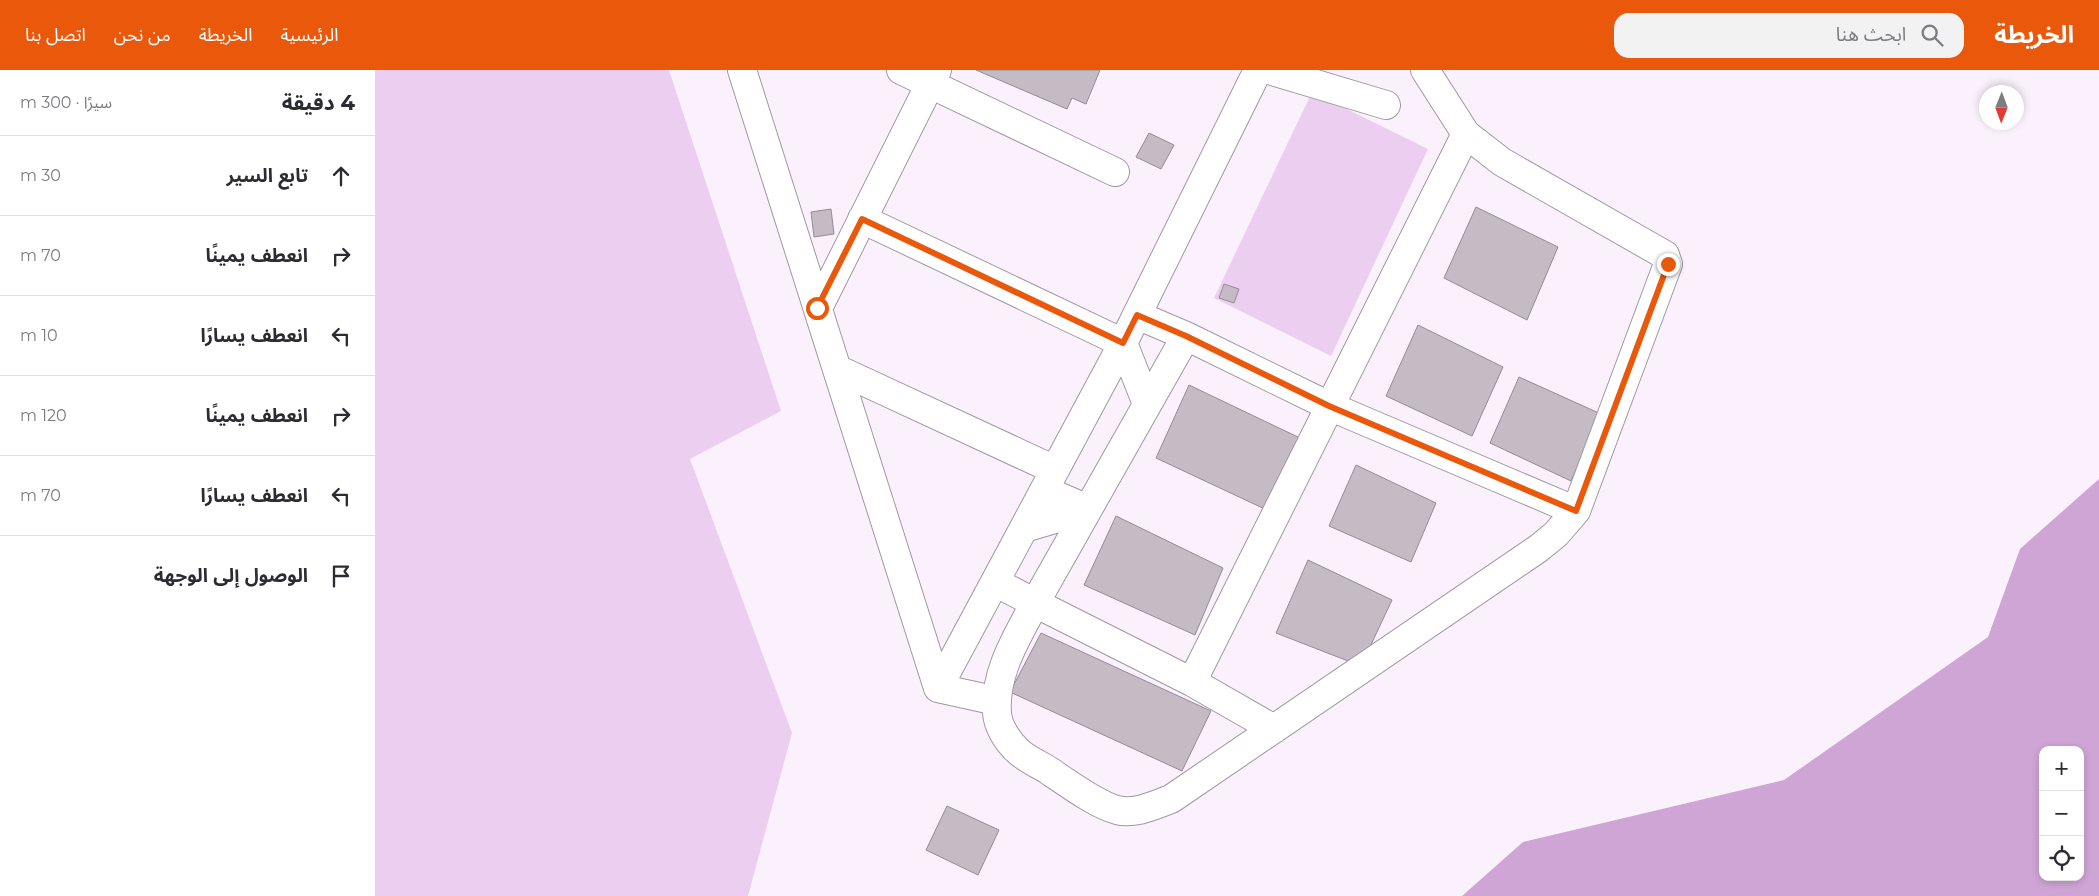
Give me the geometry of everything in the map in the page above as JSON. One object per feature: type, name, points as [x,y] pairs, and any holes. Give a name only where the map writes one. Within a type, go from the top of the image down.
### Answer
[{"type":"street","points":[[742,70],[938,688]]},
{"type":"street","points":[[901,70],[933,77],[1115,172]]},
{"type":"street","points":[[938,688],[1123,343],[1258,70]]},
{"type":"street","points":[[1269,70],[1387,105]]},
{"type":"street","points":[[1186,336],[1010,650],[1001,677],[997,701],[997,713],[1003,733],[1019,752],[1098,801],[1116,810],[1129,812],[1171,799],[1539,548],[1556,534],[1576,511],[1666,272],[1667,259],[1665,255],[1502,162],[1467,134],[1425,70]]},
{"type":"street","points":[[817,308],[933,77]]},
{"type":"street","points":[[1192,682],[1467,134]]},
{"type":"street","points":[[862,219],[1123,343],[1147,404]]},
{"type":"street","points":[[1137,315],[1186,336],[1329,406],[1576,511]]},
{"type":"street","points":[[837,369],[1050,480],[1088,509]]},
{"type":"street","points":[[1050,480],[1053,519],[1063,553]]},
{"type":"street","points":[[1024,528],[1088,509]]},
{"type":"street","points":[[995,582],[1192,682],[1274,729]]},
{"type":"street","points":[[938,688],[997,701]]},
{"type":"shaded area","points":[[375,70],[669,70],[781,411],[690,459],[792,733],[748,896],[375,896]]},
{"type":"shaded area","points":[[1312,92],[1428,149],[1331,356],[1214,298]]},
{"type":"shaded area","points":[[2099,479],[2099,896],[1462,896],[1523,842],[1784,780],[1988,637],[2020,549]]},
{"type":"building","points":[[976,70],[1100,70],[1086,104],[1072,98],[1067,109]]},
{"type":"building","points":[[1149,133],[1174,145],[1161,169],[1136,157]]},
{"type":"building","points":[[1476,207],[1558,247],[1527,320],[1444,278]]},
{"type":"building","points":[[831,209],[834,234],[814,237],[811,212]]},
{"type":"building","points":[[1224,284],[1239,289],[1234,303],[1219,298]]},
{"type":"building","points":[[1418,325],[1503,367],[1472,436],[1386,396]]},
{"type":"building","points":[[1519,377],[1601,414],[1571,481],[1490,443]]},
{"type":"building","points":[[1189,385],[1302,439],[1269,511],[1156,458]]},
{"type":"building","points":[[1356,465],[1436,503],[1411,562],[1329,526]]},
{"type":"building","points":[[1116,516],[1223,568],[1195,635],[1084,585]]},
{"type":"building","points":[[1308,560],[1392,600],[1361,666],[1276,633]]},
{"type":"building","points":[[1041,633],[1211,711],[1182,771],[1010,692]]},
{"type":"building","points":[[947,806],[999,830],[978,875],[926,850]]},
{"type":"route","points":[[817,308],[862,219],[1123,343],[1137,315],[1186,336],[1329,406],[1576,511],[1668,264]]}]
